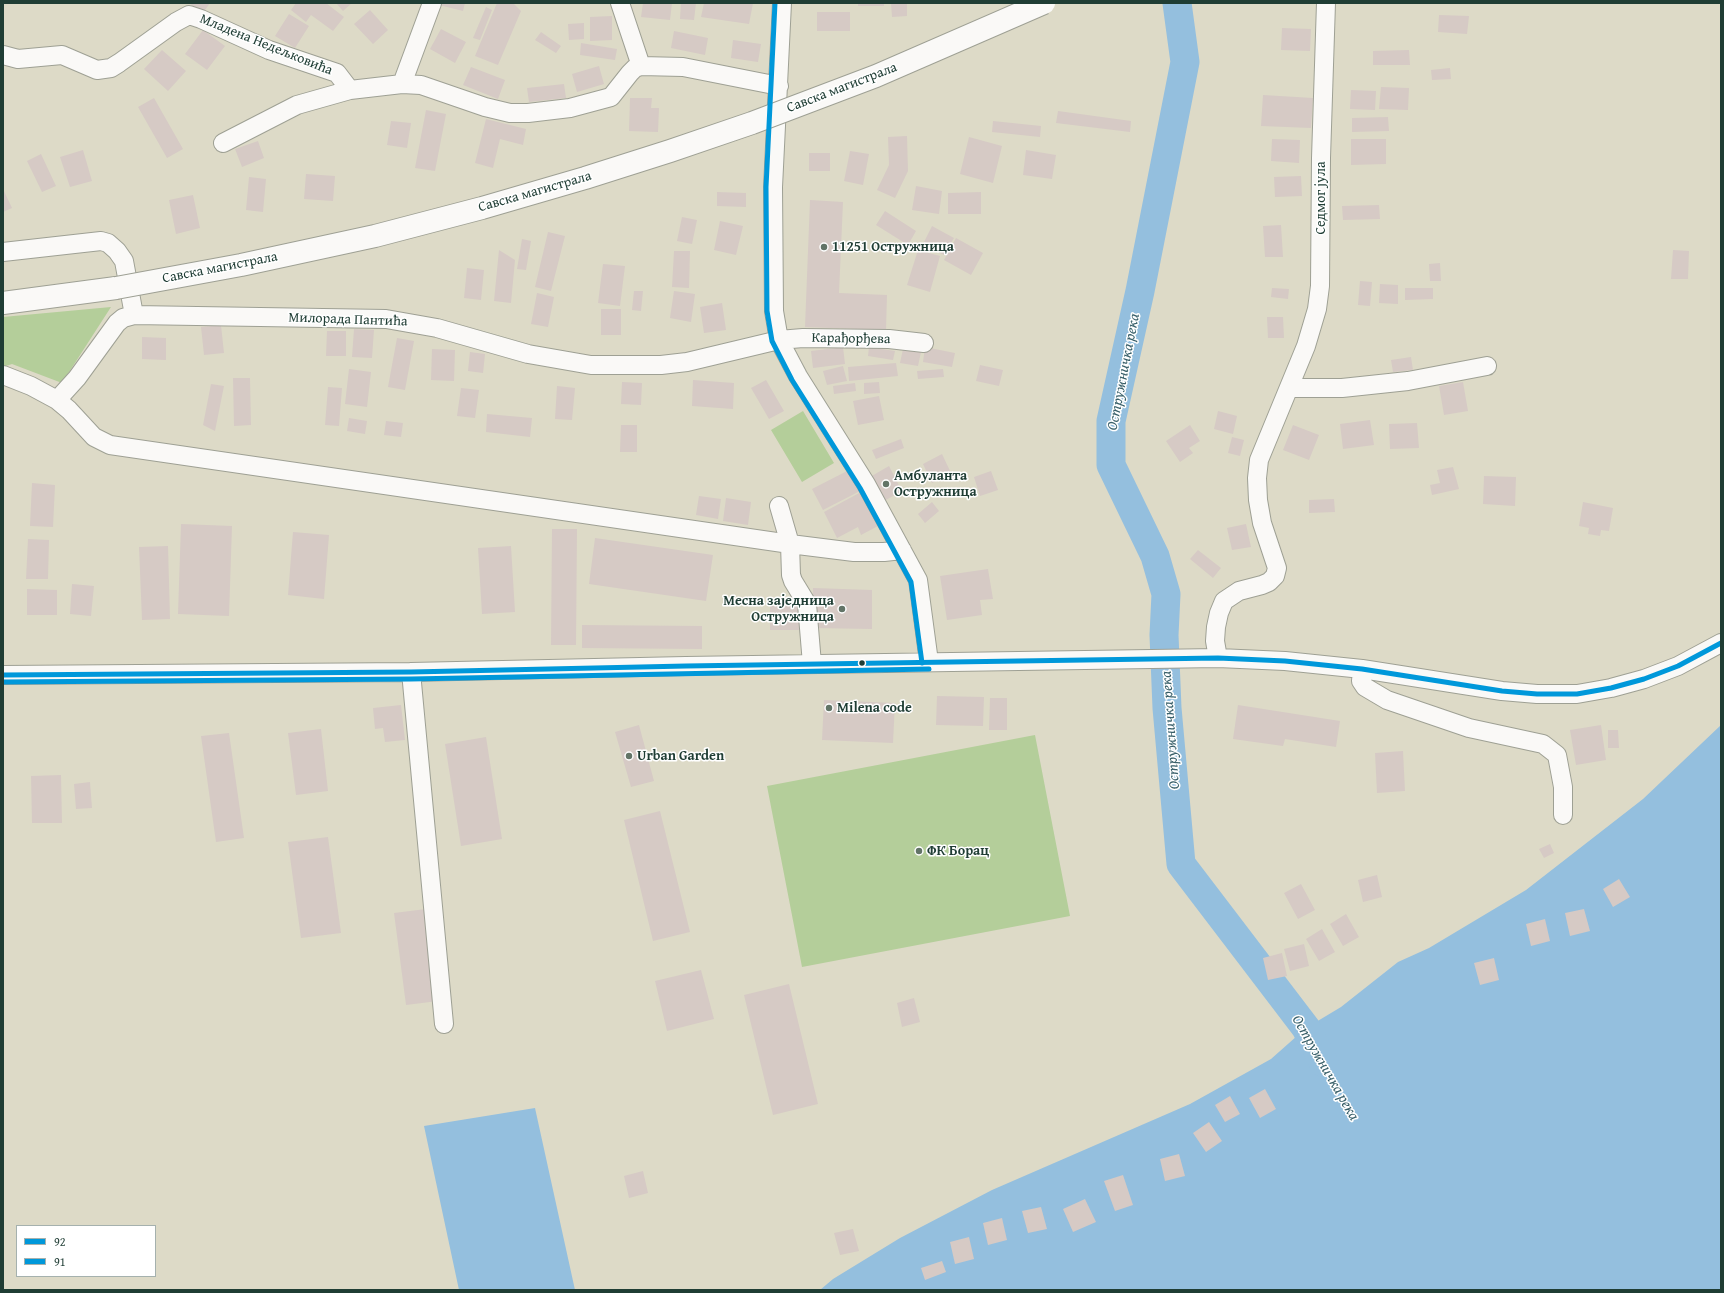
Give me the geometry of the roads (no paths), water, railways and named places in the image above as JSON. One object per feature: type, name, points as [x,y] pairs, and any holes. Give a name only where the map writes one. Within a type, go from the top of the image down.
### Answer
[{"type":"main road","name":"Савска магистрала","points":[[3,303],[116,288],[241,265],[374,236],[482,208],[585,178],[752,123],[876,76],[1044,3]]},
{"type":"street","points":[[402,84],[432,3]]},
{"type":"street","points":[[620,3],[641,66]]},
{"type":"street","points":[[782,3],[774,187],[773,270],[774,311],[779,340],[798,376],[866,484],[918,580],[929,662]]},
{"type":"street","name":"Седмог јула","points":[[1218,658],[1215,641],[1216,627],[1219,613],[1224,601],[1239,591],[1269,582],[1275,576],[1277,568],[1262,523],[1256,478],[1259,460],[1306,346],[1317,309],[1320,286],[1321,158],[1326,3]]},
{"type":"street","name":"Младена Недељковића","points":[[3,55],[18,59],[62,55],[97,70],[110,68],[176,22],[189,15],[201,18],[270,50],[337,73],[350,90]]},
{"type":"street","points":[[223,143],[297,105],[350,90],[402,84],[421,85],[485,107],[510,113],[528,113],[570,108],[610,97],[635,68],[641,66],[683,67],[779,86]]},
{"type":"street","points":[[3,252],[100,241],[108,243],[117,251],[124,261],[134,315]]},
{"type":"street","name":"Милорада Пантића","points":[[57,400],[81,373],[117,323],[123,318],[134,315],[386,319],[438,328],[528,354],[591,365],[653,365],[687,362],[779,340]]},
{"type":"street","name":"Карађорђева","points":[[779,340],[803,338],[889,339],[924,343]]},
{"type":"street","points":[[1289,388],[1342,388],[1408,380],[1487,366]]},
{"type":"street","points":[[3,375],[31,386],[57,400],[69,410],[94,437],[110,445],[790,544],[854,552],[884,552],[902,550]]},
{"type":"street","points":[[779,506],[790,544],[791,575],[807,604],[812,664]]},
{"type":"street","points":[[3,675],[411,672],[1218,658],[1285,661],[1362,669],[1502,691],[1537,694],[1577,694],[1611,688],[1644,679],[1678,666],[1721,643]]},
{"type":"street","points":[[1362,669],[1361,681],[1365,687],[1387,700],[1469,728],[1543,744],[1557,755],[1563,787],[1563,815]]},
{"type":"street","points":[[411,672],[444,1024]]},
{"type":"water","points":[[1721,725],[1721,1290],[820,1290],[833,1279],[900,1238],[992,1190],[1190,1104],[1271,1059],[1306,1028],[1341,1007],[1398,962],[1429,948],[1526,890],[1643,799]]},
{"type":"water","points":[[535,1108],[575,1290],[459,1290],[424,1126]]},
{"type":"waterway","name":"Остружничка река","points":[[1177,3],[1185,62],[1140,291],[1111,421],[1111,465],[1155,556],[1166,594],[1164,635],[1167,708],[1181,864],[1306,1028],[1324,1063]]},
{"type":"place","name":"11251 Остружница","points":[[824,247]]},
{"type":"place","name":"Амбуланта Остружница","points":[[886,484]]},
{"type":"place","name":"Месна заједница Остружница","points":[[842,609]]},
{"type":"place","name":"Milena code","points":[[829,708]]},
{"type":"place","name":"Urban Garden","points":[[629,756]]},
{"type":"place","name":"ФК Борац","points":[[919,851]]}]
